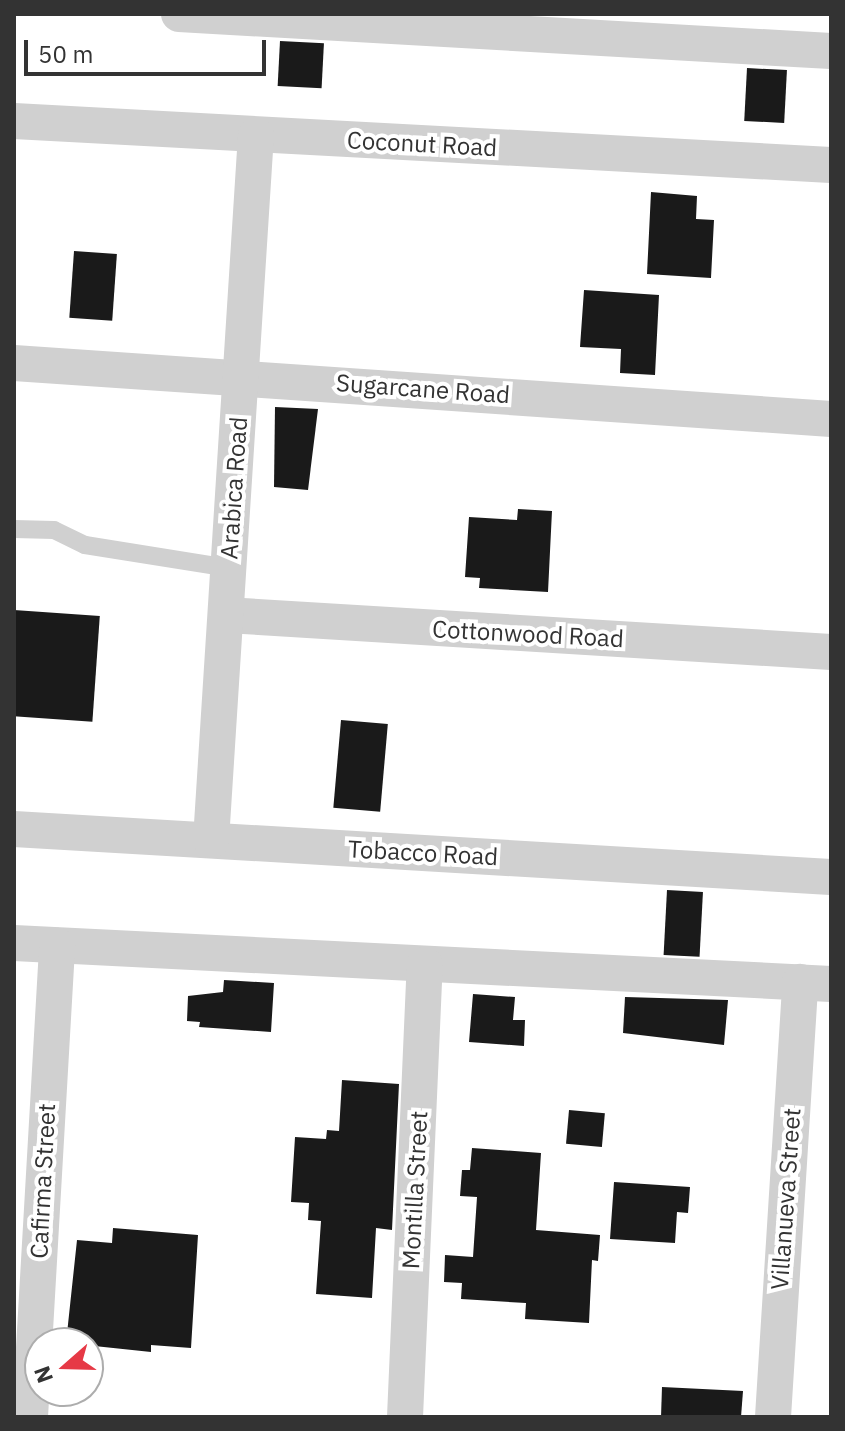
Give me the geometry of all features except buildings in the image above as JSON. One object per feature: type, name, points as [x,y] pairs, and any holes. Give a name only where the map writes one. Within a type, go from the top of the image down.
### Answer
[{"type":"street","points":[[179,14],[831,51]]},
{"type":"street","name":"Coconut Road","points":[[14,121],[831,165]]},
{"type":"street","name":"Arabica Road","points":[[211,840],[256,135]]},
{"type":"street","name":"Sugarcane Road","points":[[14,363],[242,375],[831,419]]},
{"type":"street","name":"Cottonwood Road","points":[[226,615],[831,652]]},
{"type":"street","name":"Tobacco Road","points":[[14,829],[831,877]]},
{"type":"street","points":[[14,943],[816,983]]},
{"type":"street","name":"Cafirma Street","points":[[30,1417],[57,946]]},
{"type":"street","name":"Montilla Street","points":[[405,1417],[425,964]]},
{"type":"street","name":"Villanueva Street","points":[[773,1417],[816,983]]},
{"type":"lane","points":[[14,529],[54,530],[85,545],[228,568]]}]
